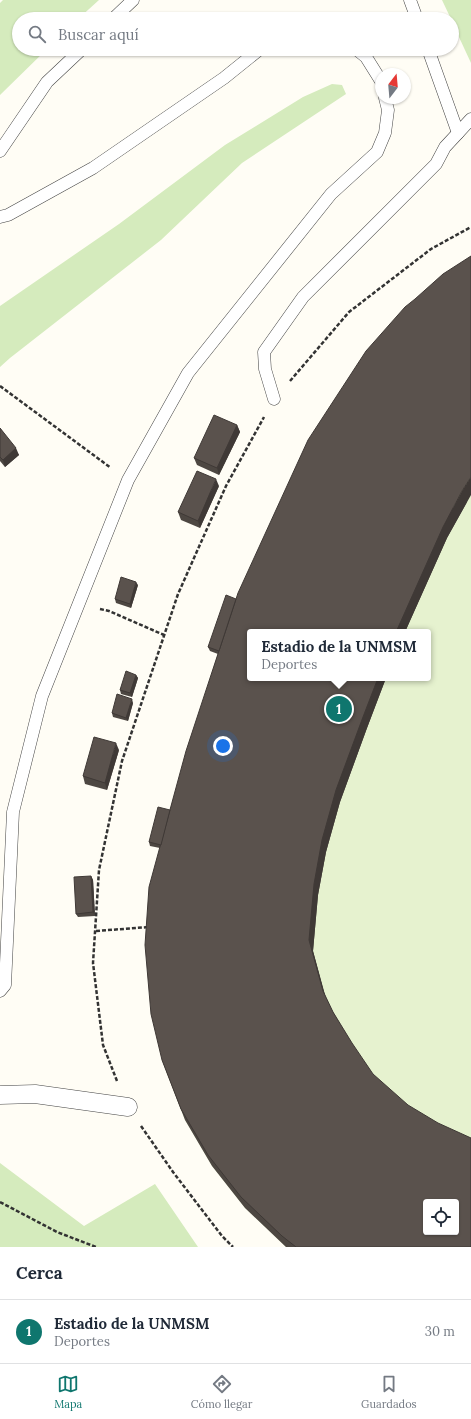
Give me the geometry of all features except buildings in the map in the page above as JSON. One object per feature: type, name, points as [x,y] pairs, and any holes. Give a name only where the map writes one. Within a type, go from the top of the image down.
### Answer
[{"type":"street","points":[[0,1095],[35,1094],[128,1107]]},
{"type":"lane","points":[[120,12],[133,0]]},
{"type":"lane","points":[[410,0],[414,12]]},
{"type":"lane","points":[[0,150],[47,82],[75,56]]},
{"type":"lane","points":[[0,217],[8,215],[93,168],[224,78],[251,56]]},
{"type":"lane","points":[[365,56],[375,71]]},
{"type":"lane","points":[[430,56],[458,133]]},
{"type":"lane","points":[[0,991],[5,985],[13,812],[42,696],[128,480],[188,373],[331,194],[377,152],[385,133],[388,110],[386,104]]},
{"type":"lane","points":[[274,400],[265,369],[264,352],[303,297],[436,164],[446,147],[471,119]]},
{"type":"path","points":[[233,1247],[222,1236],[173,1172],[128,1107],[103,1045],[94,963],[99,870],[122,761],[178,594],[226,486],[274,400],[349,312],[431,249],[471,227]]},
{"type":"path","points":[[0,386],[128,480]]},
{"type":"path","points":[[79,603],[109,611],[164,635]]},
{"type":"path","points":[[96,931],[152,927]]},
{"type":"path","points":[[0,1202],[58,1232],[96,1247]]},
{"type":"green space","points":[[3,0],[99,0],[86,12],[12,12],[12,56],[40,56],[0,95],[0,3]]},
{"type":"green space","points":[[442,0],[471,0],[471,63],[459,37],[459,12],[448,12]]},
{"type":"green space","points":[[332,84],[342,85],[346,94],[242,163],[161,240],[0,367],[0,306],[119,224],[225,145],[303,97]]},
{"type":"green space","points":[[471,270],[471,1247],[286,1247],[245,1208],[212,1166],[185,1120],[166,1071],[242,604]]},
{"type":"green space","points":[[0,1163],[84,1226],[155,1184],[198,1247],[0,1247]]},
{"type":"place","name":"Estadio de la UNMSM","points":[[339,709]]}]
